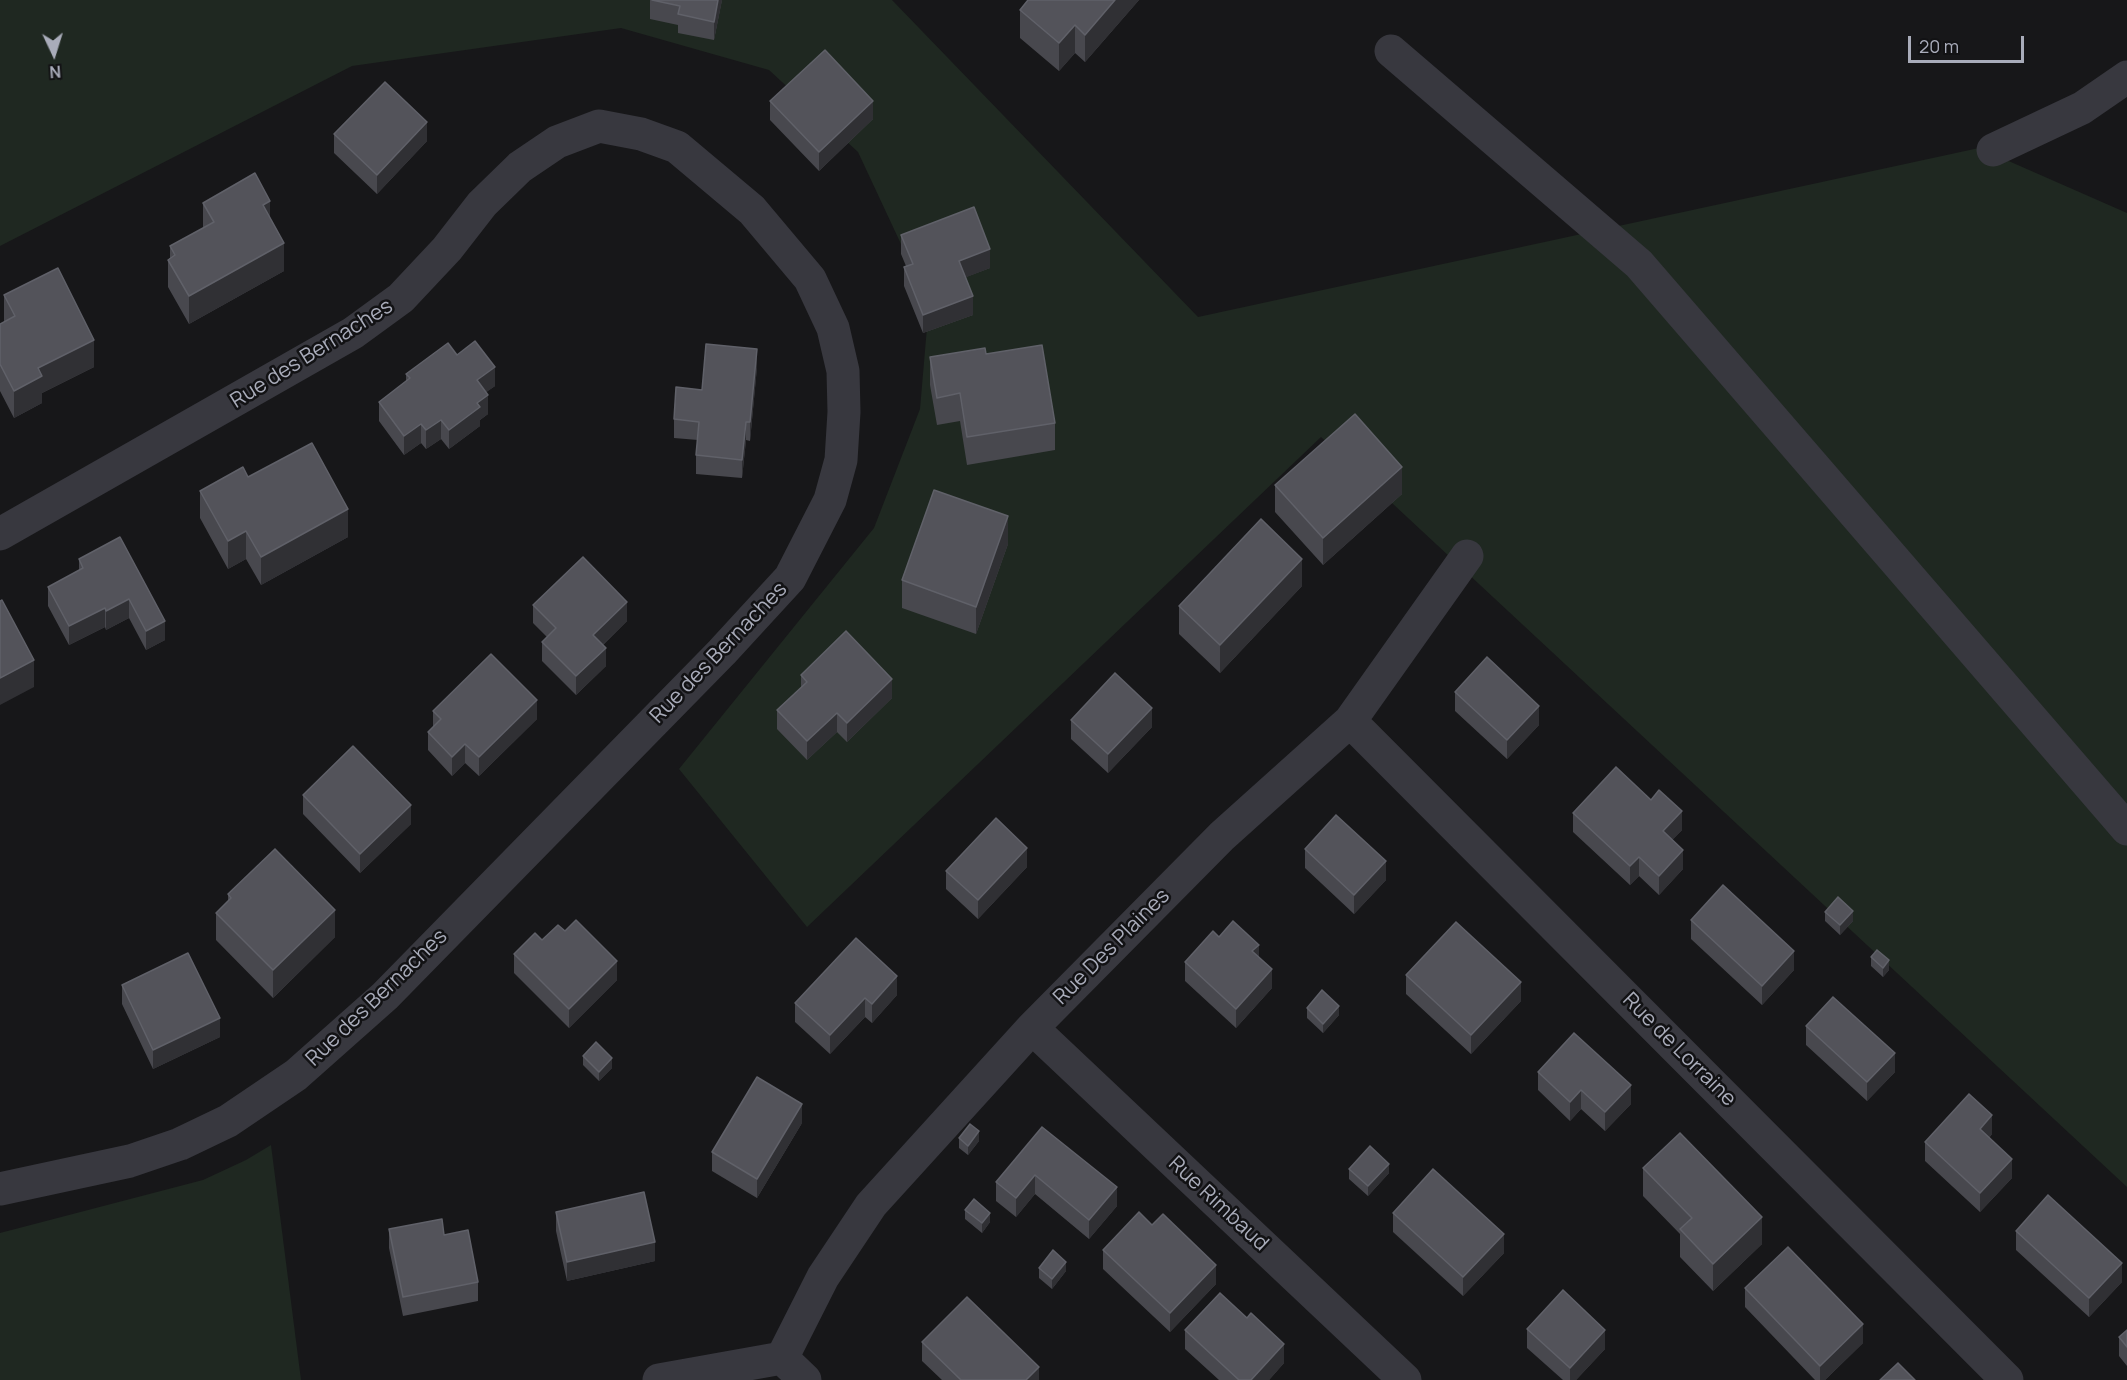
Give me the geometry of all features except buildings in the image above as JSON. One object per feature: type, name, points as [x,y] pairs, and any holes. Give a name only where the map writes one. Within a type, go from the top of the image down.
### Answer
[{"type":"street","points":[[1391,51],[1639,264],[2127,829]]},
{"type":"street","points":[[1993,150],[2082,108],[2127,77]]},
{"type":"street","name":"Rue des Bernaches","points":[[0,534],[353,333],[400,298],[447,249],[482,204],[520,167],[557,142],[599,126],[641,134],[677,147],[752,210],[810,279],[833,328],[843,371],[844,412],[841,460],[830,500],[790,578],[722,652],[385,996],[296,1075],[228,1121],[180,1144],[130,1161],[0,1189]]},
{"type":"street","name":"Rue Des Plaines","points":[[782,1358],[822,1277],[871,1206],[1032,1028],[1222,836],[1350,721],[1467,556]]},
{"type":"street","name":"Rue de Lorraine","points":[[1350,721],[2007,1380]]},
{"type":"street","name":"Rue Rimbaud","points":[[1032,1028],[1405,1380]]},
{"type":"street","points":[[658,1380],[782,1358],[805,1380]]},
{"type":"shaded area","points":[[0,0],[892,0],[1198,317],[1979,148],[2127,213],[2127,1187],[1321,437],[807,927],[679,769],[874,528],[920,409],[929,304],[858,152],[769,70],[621,28],[352,66],[0,246]]},
{"type":"shaded area","points":[[271,1145],[301,1380],[0,1380],[0,1233],[203,1180],[246,1160]]}]
